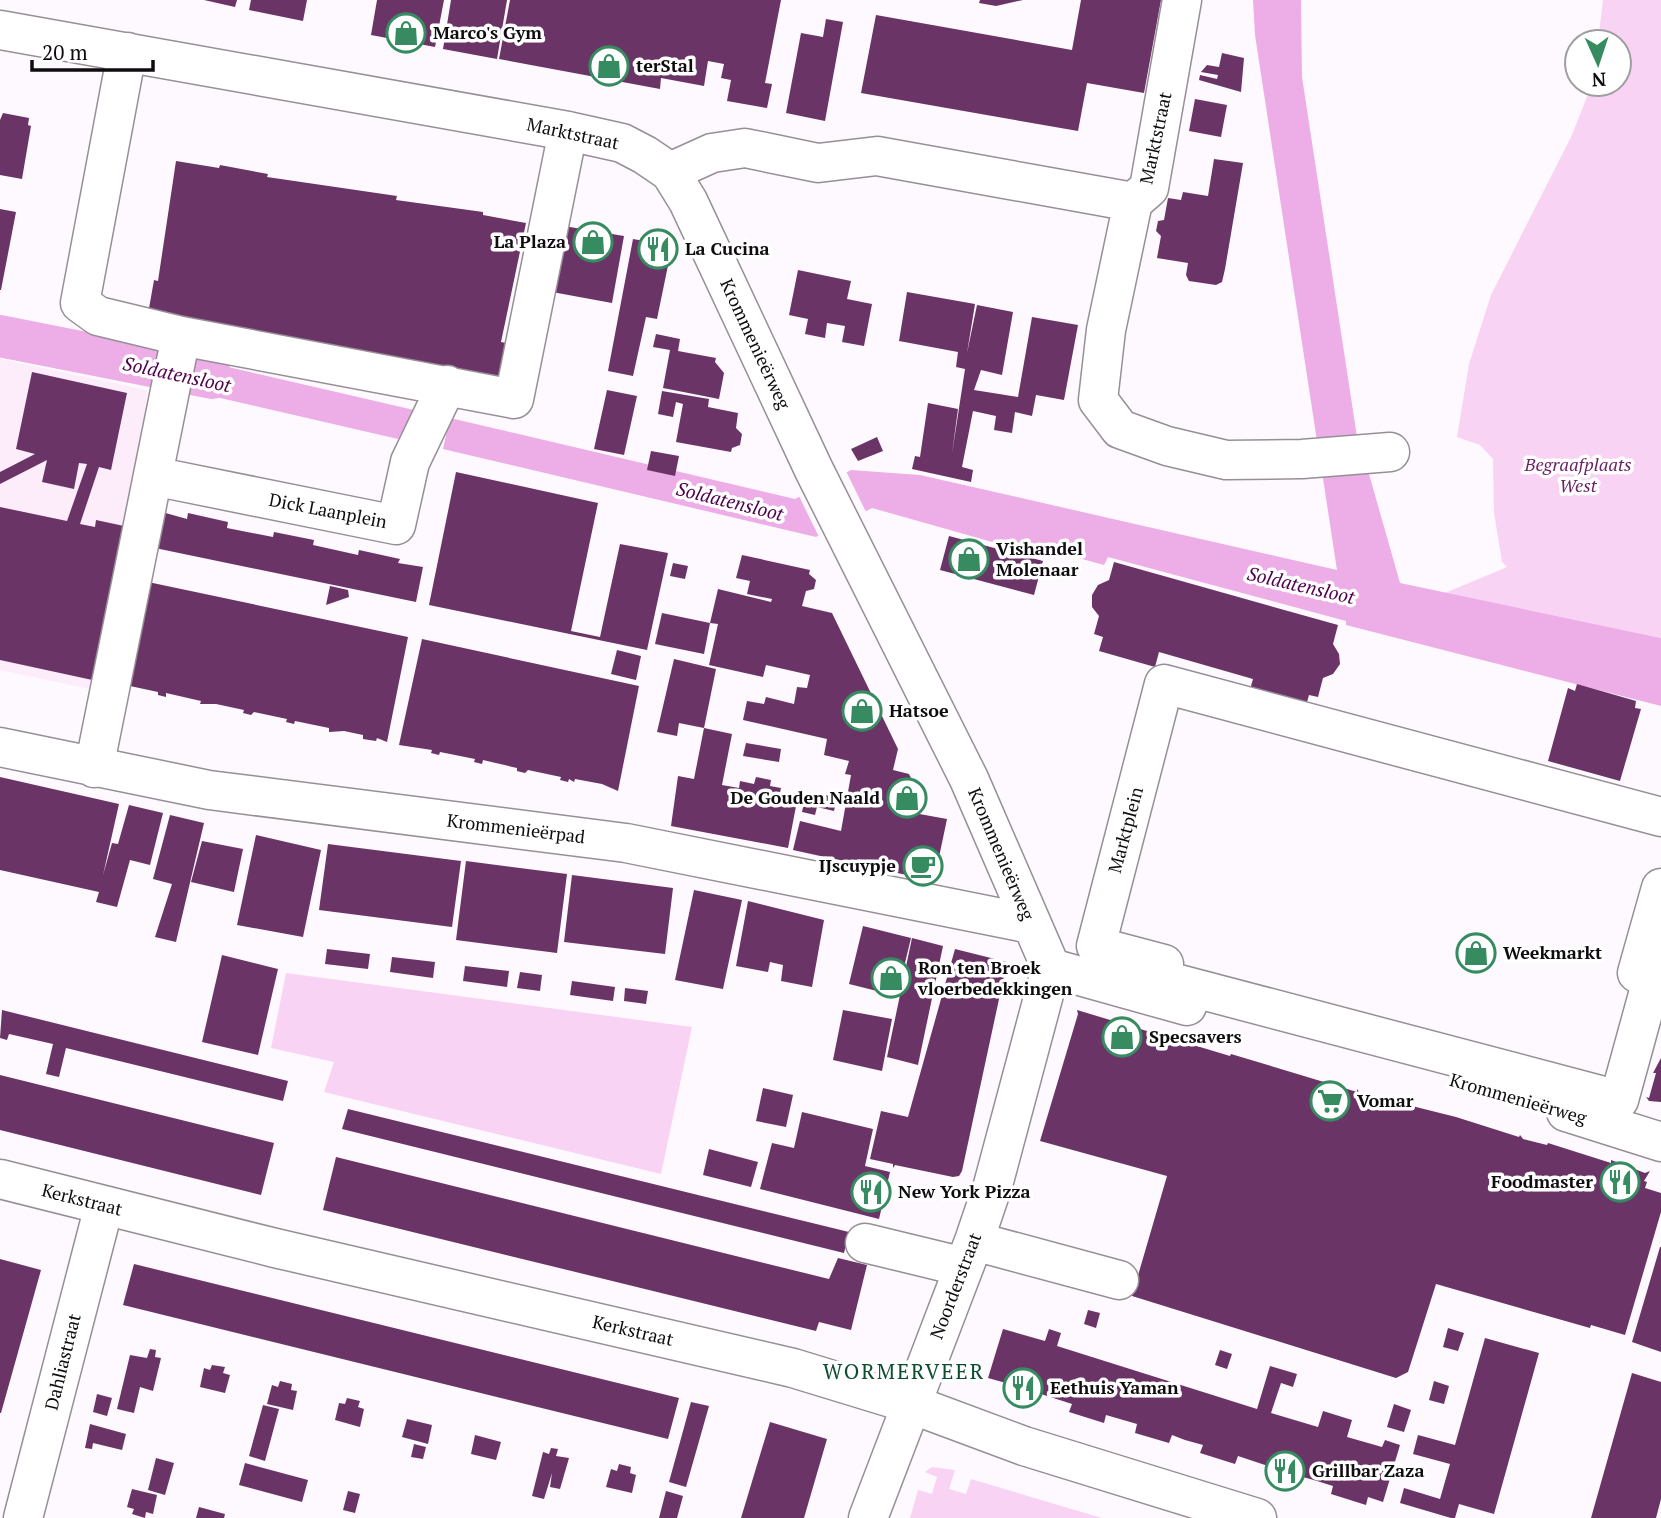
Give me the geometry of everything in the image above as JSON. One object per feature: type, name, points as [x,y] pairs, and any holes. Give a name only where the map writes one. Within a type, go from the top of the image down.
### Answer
[{"type":"street","name":"Marktstraat","points":[[0,30],[568,131],[622,143],[670,172],[712,153],[745,148],[818,163],[877,156],[1133,202],[1149,188],[1182,0]]},
{"type":"street","points":[[127,52],[80,303],[98,316],[178,348],[440,399],[514,399],[568,131]]},
{"type":"street","name":"Krommenieërweg","points":[[670,172],[688,201],[814,470],[969,779],[1051,968],[1600,1108],[1661,1142]]},
{"type":"street","points":[[1133,202],[1106,330],[1098,400],[1120,429],[1167,446],[1226,460],[1301,459],[1390,452]]},
{"type":"street","points":[[94,768],[178,348]]},
{"type":"street","name":"Dick Laanplein","points":[[153,476],[396,526],[411,462],[440,399]]},
{"type":"street","name":"Marktplein","points":[[1600,1108],[1160,979],[1164,964],[1096,946],[1164,684],[1661,817]]},
{"type":"street","name":"Krommenieërpad","points":[[0,747],[94,768],[249,796],[626,843],[1031,924]]},
{"type":"street","points":[[1600,1108],[1661,888]]},
{"type":"street","points":[[1600,1108],[1619,1100],[1661,947]]},
{"type":"street","name":"Noorderstraat","points":[[868,1518],[993,1185],[1051,968]]},
{"type":"street","name":"Kerkstraat","points":[[0,1179],[104,1206],[793,1368],[911,1404],[1024,1446],[1257,1518]]},
{"type":"street","name":"Dahliastraat","points":[[23,1518],[104,1206]]},
{"type":"street","points":[[865,1243],[969,1254],[1119,1280]]},
{"type":"shaded area","points":[[0,359],[147,390],[136,514],[99,691],[0,670]]},
{"type":"green space","name":"Begraafplaats West","points":[[1603,0],[1661,0],[1661,638],[1445,593],[1507,567],[1502,562],[1494,513],[1493,459],[1480,445],[1457,437],[1469,364],[1491,295],[1572,135],[1587,98],[1633,98],[1633,28],[1600,28]]},
{"type":"green space","points":[[286,973],[692,1027],[661,1174],[324,1092],[334,1062],[271,1048]]},
{"type":"green space","points":[[932,1467],[955,1470],[949,1489],[966,1494],[971,1479],[1102,1518],[910,1518],[918,1490],[932,1494],[937,1477],[925,1472]]},
{"type":"water","points":[[1253,0],[1301,0],[1302,77],[1357,437],[1317,441],[1255,35]]},
{"type":"water","points":[[0,325],[123,351],[133,381],[0,354]]},
{"type":"water","points":[[198,360],[414,410],[398,439],[190,391]]},
{"type":"water","points":[[450,418],[795,499],[851,470],[920,475],[1337,570],[1322,472],[1367,467],[1400,583],[1661,638],[1661,706],[1346,625],[1346,621],[1108,557],[1104,565],[1042,548],[1038,555],[872,508],[816,537],[443,449]]},
{"type":"pier","points":[[845,469],[867,514],[820,539],[798,494]]},
{"type":"building","points":[[204,0],[237,0],[235,7]]},
{"type":"building","points":[[251,0],[307,0],[303,21],[249,10]]},
{"type":"building","points":[[377,0],[444,0],[435,47],[371,35]]},
{"type":"building","points":[[451,0],[507,0],[497,59],[443,49]]},
{"type":"building","points":[[510,0],[781,0],[765,83],[772,84],[767,108],[727,101],[731,80],[721,78],[724,64],[708,61],[704,86],[661,78],[660,89],[499,59]]},
{"type":"building","points":[[980,0],[1023,0],[996,6],[979,3]]},
{"type":"building","points":[[1081,0],[1161,0],[1144,93],[1087,83],[1078,131],[861,93],[876,15],[1072,50]]},
{"type":"building","points":[[826,19],[843,22],[825,121],[786,113],[801,33],[823,37]]},
{"type":"building","points":[[1222,53],[1244,58],[1241,92],[1199,80],[1200,75],[1217,79],[1218,75],[1201,72],[1207,65],[1219,67]]},
{"type":"building","points":[[1195,99],[1227,105],[1221,137],[1189,131]]},
{"type":"building","points":[[3,113],[29,118],[28,125],[31,126],[22,179],[0,175],[0,120]]},
{"type":"building","points":[[1214,159],[1243,163],[1225,269],[1222,282],[1216,285],[1189,281],[1186,275],[1188,263],[1157,258],[1161,236],[1156,231],[1158,221],[1164,220],[1168,198],[1181,200],[1183,192],[1208,196]]},
{"type":"building","points":[[176,161],[219,168],[220,165],[268,174],[267,177],[397,196],[396,200],[483,212],[483,215],[526,223],[501,342],[506,343],[500,376],[451,367],[450,370],[148,314],[154,280],[158,281]]},
{"type":"building","points":[[0,209],[16,212],[1,290],[0,290]]},
{"type":"building","points":[[564,226],[624,236],[612,303],[552,292]]},
{"type":"building","points":[[633,239],[672,246],[657,319],[646,317],[633,376],[608,371]]},
{"type":"building","points":[[798,270],[851,281],[847,299],[872,304],[864,346],[842,342],[845,326],[827,323],[825,338],[805,334],[808,319],[789,315]]},
{"type":"building","points":[[907,292],[975,304],[967,353],[977,305],[1013,312],[1002,375],[981,370],[974,390],[1018,397],[1032,317],[1078,325],[1064,400],[1036,395],[1032,416],[1015,412],[1012,433],[994,430],[996,416],[973,411],[962,467],[973,470],[971,482],[912,469],[915,456],[920,457],[928,403],[958,409],[952,454],[965,369],[956,367],[958,352],[899,341]]},
{"type":"building","points":[[656,334],[680,339],[678,351],[716,358],[715,362],[724,373],[719,399],[663,388],[670,350],[653,347]]},
{"type":"building","points":[[32,372],[127,393],[111,470],[99,467],[80,524],[95,527],[96,520],[124,526],[97,681],[0,660],[0,507],[67,521],[87,464],[79,463],[74,489],[42,482],[47,460],[0,484],[0,472],[35,454],[16,449]]},
{"type":"building","points":[[607,390],[637,396],[624,455],[594,449]]},
{"type":"building","points":[[662,391],[709,399],[708,407],[738,413],[736,428],[742,434],[740,445],[732,448],[731,452],[676,442],[683,404],[676,402],[673,417],[658,414]]},
{"type":"building","points":[[877,437],[883,451],[858,461],[851,449]]},
{"type":"building","points":[[651,451],[679,456],[675,476],[647,470]]},
{"type":"building","points":[[456,472],[598,503],[571,631],[600,637],[620,544],[668,553],[647,650],[429,605]]},
{"type":"building","points":[[162,512],[187,519],[188,513],[228,522],[227,528],[273,537],[274,532],[314,540],[313,545],[358,555],[359,550],[400,559],[398,563],[423,567],[416,602],[155,548]]},
{"type":"building","points":[[949,536],[1043,561],[1034,595],[940,570]]},
{"type":"building","points":[[742,555],[810,570],[809,574],[816,580],[814,589],[806,591],[802,606],[832,613],[898,749],[893,770],[909,774],[918,793],[914,813],[947,819],[934,881],[793,850],[800,821],[841,831],[851,775],[845,774],[849,761],[824,755],[827,739],[743,720],[747,701],[764,704],[766,697],[794,704],[797,687],[807,688],[810,675],[766,665],[763,677],[709,665],[718,624],[710,623],[718,589],[771,602],[772,599],[747,594],[750,581],[736,578]]},
{"type":"building","points":[[1114,562],[1338,625],[1333,644],[1339,654],[1340,664],[1333,674],[1323,678],[1318,697],[1309,695],[1305,709],[1249,693],[1253,679],[1159,652],[1155,667],[1099,651],[1103,637],[1094,634],[1099,616],[1092,607],[1092,595],[1098,585],[1109,580]]},
{"type":"building","points":[[673,563],[688,566],[685,579],[670,576]]},
{"type":"building","points":[[148,582],[408,637],[387,742],[377,738],[376,741],[363,739],[363,735],[344,731],[329,732],[329,728],[295,721],[294,724],[286,722],[287,719],[254,712],[251,715],[243,713],[244,710],[216,704],[200,704],[201,701],[166,693],[166,697],[158,695],[158,692],[130,686]]},
{"type":"building","points":[[330,586],[348,590],[349,597],[326,605]]},
{"type":"building","points":[[662,613],[710,623],[704,654],[655,644]]},
{"type":"building","points":[[422,639],[639,686],[618,791],[602,784],[575,779],[574,782],[569,779],[568,782],[560,780],[561,777],[528,770],[525,773],[517,771],[517,768],[483,760],[482,764],[474,762],[475,759],[440,752],[439,755],[431,753],[432,750],[399,745]]},
{"type":"building","points":[[617,650],[641,656],[636,680],[611,674]]},
{"type":"building","points":[[674,659],[716,669],[704,728],[679,723],[677,736],[657,732]]},
{"type":"building","points":[[1577,684],[1636,701],[1635,708],[1641,709],[1620,781],[1548,761],[1568,688],[1575,691]]},
{"type":"building","points":[[704,728],[732,734],[722,785],[739,788],[740,781],[754,784],[756,777],[771,780],[770,786],[781,788],[779,797],[797,801],[788,848],[671,826],[678,776],[694,779]]},
{"type":"building","points":[[746,743],[781,749],[779,762],[743,756]]},
{"type":"building","points":[[0,777],[119,804],[103,875],[112,843],[118,844],[129,805],[163,813],[150,865],[130,860],[117,907],[96,902],[99,892],[0,870]]},
{"type":"building","points":[[806,792],[837,797],[834,811],[817,807],[815,815],[802,812]]},
{"type":"building","points":[[170,815],[204,823],[176,942],[155,937],[172,884],[153,879]]},
{"type":"building","points":[[256,835],[321,850],[303,937],[237,925]]},
{"type":"building","points":[[202,841],[243,849],[234,892],[191,882]]},
{"type":"building","points":[[328,844],[461,861],[452,927],[319,910]]},
{"type":"building","points":[[466,861],[567,874],[557,953],[456,940]]},
{"type":"building","points":[[572,875],[673,888],[665,954],[564,942]]},
{"type":"building","points":[[694,890],[742,900],[723,989],[675,980]]},
{"type":"building","points":[[748,901],[824,920],[812,987],[781,981],[783,965],[770,962],[768,972],[736,966]]},
{"type":"building","points":[[863,926],[911,938],[897,996],[849,984]]},
{"type":"building","points":[[912,938],[943,946],[918,1065],[887,1057]]},
{"type":"building","points":[[327,949],[370,954],[368,969],[325,964]]},
{"type":"building","points":[[955,949],[1007,962],[962,1171],[959,1176],[953,1177],[895,1165],[893,1168],[893,1164],[870,1159],[881,1111],[908,1117]]},
{"type":"building","points":[[222,955],[278,969],[258,1055],[202,1042]]},
{"type":"building","points":[[392,957],[435,962],[433,978],[390,972]]},
{"type":"building","points":[[465,966],[509,971],[507,987],[463,981]]},
{"type":"building","points":[[520,972],[542,975],[540,991],[517,988]]},
{"type":"building","points":[[572,981],[615,987],[613,1001],[570,995]]},
{"type":"building","points":[[625,988],[648,991],[646,1004],[624,1001]]},
{"type":"building","points":[[2,1010],[288,1081],[283,1101],[66,1048],[59,1077],[46,1074],[53,1044],[9,1034],[7,1040],[0,1038]]},
{"type":"building","points":[[843,1010],[892,1019],[882,1071],[833,1060]]},
{"type":"building","points":[[1077,1010],[1357,1092],[1357,1089],[1360,1093],[1456,1117],[1519,1137],[1520,1135],[1523,1139],[1547,1145],[1548,1143],[1611,1163],[1611,1160],[1645,1173],[1650,1171],[1644,1181],[1647,1182],[1645,1188],[1661,1193],[1661,1212],[1625,1335],[1591,1325],[1590,1328],[1436,1284],[1408,1372],[1396,1378],[1132,1296],[1167,1176],[1040,1141]]},
{"type":"building","points":[[1661,1058],[1661,1102],[1649,1101],[1646,1097],[1649,1098],[1656,1073],[1653,1073]]},
{"type":"building","points":[[0,1075],[274,1143],[261,1195],[0,1130]]},
{"type":"building","points":[[763,1088],[793,1095],[786,1127],[756,1121]]},
{"type":"building","points":[[348,1109],[849,1232],[844,1253],[342,1129]]},
{"type":"building","points":[[802,1112],[873,1129],[865,1166],[890,1172],[879,1219],[760,1189],[772,1143],[794,1148]]},
{"type":"building","points":[[709,1149],[758,1162],[751,1187],[703,1175]]},
{"type":"building","points":[[336,1157],[829,1279],[838,1258],[867,1265],[851,1330],[819,1322],[816,1331],[323,1210]]},
{"type":"building","points":[[1661,1247],[1661,1352],[1632,1342]]},
{"type":"building","points":[[0,1259],[41,1270],[1,1413],[0,1413]]},
{"type":"building","points":[[134,1264],[679,1398],[668,1439],[123,1305]]},
{"type":"building","points":[[1088,1310],[1100,1313],[1096,1328],[1084,1324]]},
{"type":"building","points":[[1448,1328],[1464,1333],[1458,1351],[1443,1347]]},
{"type":"building","points":[[1003,1329],[1045,1341],[1049,1329],[1061,1333],[1057,1346],[1257,1409],[1270,1366],[1297,1374],[1293,1387],[1281,1383],[1271,1413],[1318,1427],[1323,1411],[1352,1420],[1347,1437],[1382,1447],[1385,1440],[1400,1445],[1383,1502],[1368,1497],[1366,1505],[1331,1494],[1333,1486],[1303,1477],[1301,1484],[1266,1473],[1268,1466],[1238,1456],[1235,1464],[1200,1453],[1203,1445],[1172,1435],[1169,1443],[1135,1433],[1137,1424],[1106,1415],[1104,1423],[1069,1412],[1072,1404],[1041,1394],[1038,1402],[1004,1391],[1006,1383],[988,1378]]},
{"type":"building","points":[[1485,1338],[1539,1353],[1494,1514],[1459,1504],[1455,1518],[1451,1518],[1400,1503],[1404,1488],[1440,1499],[1450,1464],[1413,1454],[1418,1435],[1455,1445]]},
{"type":"building","points":[[150,1349],[156,1350],[155,1357],[161,1358],[153,1391],[140,1387],[134,1413],[117,1409],[130,1355],[147,1358]]},
{"type":"building","points":[[1220,1350],[1232,1354],[1227,1369],[1215,1365]]},
{"type":"building","points":[[212,1365],[225,1367],[223,1373],[230,1375],[225,1393],[200,1387],[204,1368],[210,1370]]},
{"type":"building","points":[[1632,1373],[1661,1382],[1661,1499],[1656,1518],[1591,1518]]},
{"type":"building","points":[[280,1381],[292,1384],[291,1390],[297,1391],[293,1410],[267,1404],[272,1385],[278,1387]]},
{"type":"building","points":[[1434,1381],[1449,1386],[1444,1404],[1429,1400]]},
{"type":"building","points":[[97,1394],[112,1398],[107,1416],[93,1412]]},
{"type":"building","points":[[347,1398],[360,1401],[358,1407],[364,1409],[360,1427],[335,1420],[339,1403],[345,1404]]},
{"type":"building","points":[[691,1402],[709,1406],[686,1487],[669,1482]]},
{"type":"building","points":[[1394,1404],[1411,1410],[1404,1432],[1387,1427]]},
{"type":"building","points":[[263,1405],[279,1409],[265,1461],[249,1456]]},
{"type":"building","points":[[407,1419],[432,1425],[428,1444],[402,1437]]},
{"type":"building","points":[[770,1422],[827,1439],[804,1518],[741,1518]]},
{"type":"building","points":[[90,1424],[126,1434],[122,1450],[93,1443],[92,1449],[85,1448]]},
{"type":"building","points":[[475,1435],[501,1442],[496,1460],[471,1454]]},
{"type":"building","points":[[414,1444],[426,1447],[423,1459],[411,1457]]},
{"type":"building","points":[[551,1448],[558,1449],[556,1456],[569,1458],[560,1489],[550,1487],[552,1473],[544,1499],[532,1496],[543,1452],[549,1454]]},
{"type":"building","points":[[156,1458],[174,1463],[165,1495],[148,1490]]},
{"type":"building","points":[[245,1463],[308,1480],[302,1502],[239,1485]]},
{"type":"building","points":[[619,1464],[631,1467],[630,1473],[636,1475],[632,1493],[606,1487],[611,1469],[617,1471]]},
{"type":"building","points":[[132,1489],[157,1495],[153,1514],[146,1512],[145,1518],[132,1514],[134,1509],[127,1507]]},
{"type":"building","points":[[348,1491],[360,1494],[355,1513],[343,1510]]},
{"type":"building","points":[[666,1491],[683,1496],[677,1518],[659,1518]]},
{"type":"building","points":[[199,1507],[225,1514],[224,1518],[196,1518]]},
{"type":"waterway","name":"Soldatensloot","points":[[0,336],[212,378]]},
{"type":"place","name":"Marco's Gym","points":[[406,33]]},
{"type":"place","name":"terStal","points":[[609,66]]},
{"type":"place","name":"La Plaza","points":[[593,242]]},
{"type":"place","name":"La Cucina","points":[[658,249]]},
{"type":"place","name":"Vishandel Molenaar","points":[[969,559]]},
{"type":"place","name":"Hatsoe","points":[[862,711]]},
{"type":"place","name":"De Gouden Naald","points":[[907,798]]},
{"type":"place","name":"IJscuypje","points":[[923,866]]},
{"type":"place","name":"Weekmarkt","points":[[1476,953]]},
{"type":"place","name":"Ron ten Broek vloerbedekkingen","points":[[891,978]]},
{"type":"place","name":"Specsavers","points":[[1122,1037]]},
{"type":"place","name":"Vomar","points":[[1330,1101]]},
{"type":"place","name":"Foodmaster","points":[[1620,1182]]},
{"type":"place","name":"New York Pizza","points":[[871,1192]]},
{"type":"place","name":"Eethuis Yaman","points":[[1023,1388]]},
{"type":"place","name":"Grillbar Zaza","points":[[1285,1471]]},
{"type":"district","name":"WORMERVEER","points":[[904,1372]]}]
